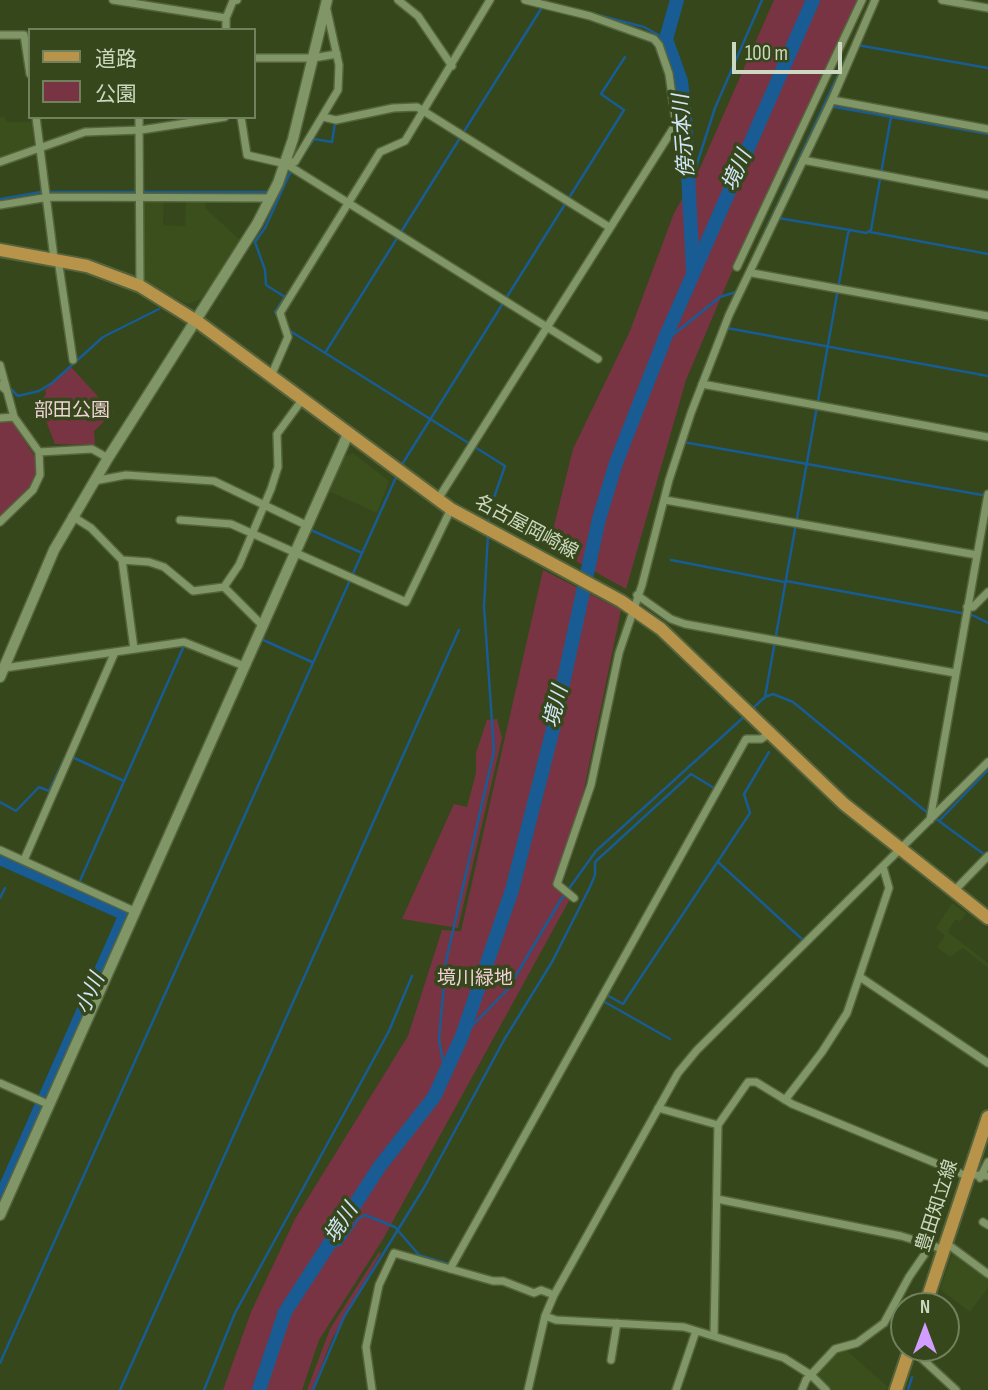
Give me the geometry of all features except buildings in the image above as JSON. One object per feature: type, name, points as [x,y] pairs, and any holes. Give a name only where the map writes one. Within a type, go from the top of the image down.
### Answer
[{"type":"main road","name":"名古屋岡崎線","points":[[0,250],[88,265],[140,286],[198,322],[451,509],[633,609],[661,629],[844,804],[988,918]]},
{"type":"main road","name":"豊田知立線","points":[[930,1292],[945,1246],[979,1176],[988,1117]]},
{"type":"main road","points":[[896,1390],[906,1362]]},
{"type":"street","points":[[113,0],[226,18]]},
{"type":"street","points":[[226,28],[226,18],[233,1],[237,0]]},
{"type":"street","points":[[398,0],[418,16],[452,65]]},
{"type":"street","points":[[271,376],[288,337],[280,313],[380,152],[405,141],[490,0]]},
{"type":"street","points":[[438,499],[676,124],[674,99],[659,45],[638,31],[525,0]]},
{"type":"street","points":[[737,267],[862,0]]},
{"type":"street","points":[[574,897],[557,884],[591,785],[619,653],[702,384],[729,315],[752,273],[875,0]]},
{"type":"street","points":[[943,0],[988,8]]},
{"type":"street","points":[[241,119],[247,155],[286,163],[295,162],[338,90],[337,54],[326,3]]},
{"type":"street","points":[[2,672],[54,550],[72,516],[198,322],[271,198],[286,163],[326,3]]},
{"type":"street","points":[[0,36],[24,35],[28,59]]},
{"type":"street","points":[[256,58],[313,58],[337,54]]},
{"type":"street","points":[[832,100],[988,129]]},
{"type":"street","points":[[323,117],[350,118],[393,108],[417,107],[609,227]]},
{"type":"street","points":[[36,119],[74,360]]},
{"type":"street","points":[[139,119],[140,286]]},
{"type":"street","points":[[0,162],[85,132],[141,130],[178,120]]},
{"type":"street","points":[[803,160],[988,195]]},
{"type":"street","points":[[286,163],[598,359]]},
{"type":"street","points":[[0,205],[48,197],[271,198]]},
{"type":"street","points":[[752,273],[988,316]]},
{"type":"street","points":[[0,365],[3,388],[14,417],[39,452],[40,475],[33,490],[0,522]]},
{"type":"street","points":[[702,384],[988,437]]},
{"type":"street","points":[[122,560],[149,562],[164,567],[193,591],[216,591],[224,587],[233,578],[278,467],[277,434],[302,400]]},
{"type":"street","points":[[0,418],[14,417]]},
{"type":"street","points":[[0,1215],[348,434]]},
{"type":"street","points":[[39,452],[92,449],[108,458]]},
{"type":"street","points":[[94,481],[126,475],[214,481],[306,525]]},
{"type":"street","points":[[929,822],[988,494]]},
{"type":"street","points":[[665,500],[977,555]]},
{"type":"street","points":[[180,520],[225,523],[407,602],[451,509]]},
{"type":"street","points":[[72,516],[91,528],[122,560],[134,649]]},
{"type":"street","points":[[224,587],[262,625]]},
{"type":"street","points":[[967,607],[973,607],[988,592]]},
{"type":"street","points":[[637,595],[671,619],[685,624],[956,673]]},
{"type":"street","points":[[2,672],[184,642],[244,666]]},
{"type":"street","points":[[24,860],[115,652]]},
{"type":"street","points":[[450,1269],[746,739],[761,739],[769,734]]},
{"type":"street","points":[[528,1390],[545,1316],[554,1295],[678,1073],[697,1050],[988,762]]},
{"type":"street","points":[[0,850],[134,911]]},
{"type":"street","points":[[954,891],[988,856]]},
{"type":"street","points":[[785,1100],[837,1030],[860,977],[889,888],[883,867]]},
{"type":"street","points":[[860,977],[988,1063]]},
{"type":"street","points":[[714,1335],[718,1125],[748,1082],[756,1082],[785,1100],[979,1176],[988,1162]]},
{"type":"street","points":[[0,1083],[50,1105]]},
{"type":"street","points":[[658,1108],[718,1125]]},
{"type":"street","points":[[717,1199],[945,1246],[988,1274]]},
{"type":"street","points":[[802,1390],[811,1375],[835,1349],[858,1343],[884,1323],[931,1245]]},
{"type":"street","points":[[372,1390],[366,1347],[379,1285],[394,1253],[554,1295]]},
{"type":"street","points":[[545,1316],[556,1320],[684,1327],[784,1358],[811,1375],[826,1390]]},
{"type":"street","points":[[611,1360],[617,1322]]},
{"type":"street","points":[[676,1390],[696,1331]]},
{"type":"street","points":[[926,1362],[956,1390]]},
{"type":"shaded area","points":[[4,116],[7,122],[32,122],[34,147],[0,158],[0,117]]},
{"type":"shaded area","points":[[142,199],[164,199],[163,225],[185,226],[186,200],[205,200],[205,208],[240,240],[204,298],[187,304],[141,280]]},
{"type":"shaded area","points":[[353,453],[389,481],[377,513],[328,491],[343,457]]},
{"type":"shaded area","points":[[952,903],[966,913],[960,922],[955,919],[948,932],[988,963],[988,968],[963,948],[950,957],[937,947],[945,936],[936,928]]},
{"type":"shaded area","points":[[953,1252],[988,1277],[988,1288],[970,1312],[960,1304],[960,1292],[944,1292],[940,1289]]},
{"type":"shaded area","points":[[845,1349],[888,1387],[887,1390],[830,1390],[814,1375],[836,1351]]},
{"type":"green space","points":[[774,0],[864,0],[730,276],[686,380],[626,589],[549,546],[573,449],[630,331],[674,213],[700,168]]},
{"type":"green space","name":"部田公園","points":[[71,367],[113,413],[94,431],[95,445],[55,444],[39,403],[46,394],[45,390]]},
{"type":"green space","points":[[0,421],[12,421],[37,460],[36,480],[0,516]]},
{"type":"green space","name":"境川緑地","points":[[543,570],[621,610],[582,799],[552,886],[570,899],[383,1239],[319,1340],[302,1390],[223,1390],[251,1312],[295,1219],[408,1036],[442,930],[461,931]]},
{"type":"green space","points":[[497,719],[502,738],[458,928],[402,919],[454,804],[467,807],[476,773],[476,753],[487,720]]},
{"type":"green space","points":[[379,1252],[381,1253],[332,1339],[312,1390],[307,1390],[330,1329]]},
{"type":"waterway","name":"傍示本川","points":[[677,0],[666,39],[681,81],[685,115],[693,271]]},
{"type":"waterway","points":[[688,176],[694,173],[715,108],[762,0]]},
{"type":"waterway","name":"境川","points":[[259,1390],[285,1312],[380,1166],[434,1097],[462,1036],[512,890],[553,729],[599,519],[616,463],[665,338],[813,0]]},
{"type":"waterway","points":[[325,353],[546,1]]},
{"type":"waterway","points":[[598,15],[644,27],[666,39]]},
{"type":"waterway","points":[[857,45],[988,68]]},
{"type":"waterway","points":[[401,466],[624,110],[601,94],[625,57]]},
{"type":"waterway","points":[[760,242],[846,58]]},
{"type":"waterway","points":[[829,106],[988,134]]},
{"type":"waterway","points":[[765,697],[848,233],[850,230],[866,233],[871,230],[891,117]]},
{"type":"waterway","points":[[279,319],[275,312],[285,297],[266,285],[265,270],[255,242],[265,228],[289,175],[314,139],[332,142],[335,123]]},
{"type":"waterway","points":[[0,199],[41,192],[269,192]]},
{"type":"waterway","points":[[778,218],[850,230]]},
{"type":"waterway","points":[[870,232],[988,254]]},
{"type":"waterway","points":[[663,343],[720,297],[736,292]]},
{"type":"waterway","points":[[7,385],[18,396],[39,391],[52,383],[103,337],[159,309]]},
{"type":"waterway","points":[[727,328],[988,376]]},
{"type":"waterway","points":[[287,329],[505,466],[490,509],[488,524]]},
{"type":"waterway","points":[[683,442],[982,495]]},
{"type":"waterway","points":[[0,1363],[397,475]]},
{"type":"waterway","points":[[311,530],[362,553]]},
{"type":"waterway","points":[[445,1073],[439,1039],[446,961],[494,751],[484,606],[488,534]]},
{"type":"waterway","points":[[671,560],[784,582]]},
{"type":"waterway","points":[[786,581],[972,615],[988,623]]},
{"type":"waterway","points":[[120,1390],[459,630]]},
{"type":"waterway","points":[[261,639],[312,662]]},
{"type":"waterway","points":[[75,892],[183,648]]},
{"type":"waterway","points":[[752,709],[765,697],[773,694],[793,702],[929,814]]},
{"type":"waterway","points":[[462,1036],[508,989],[560,901],[596,851],[745,716]]},
{"type":"waterway","points":[[605,994],[623,1004],[750,813],[744,794],[769,752]]},
{"type":"waterway","points":[[0,802],[16,811],[39,787],[49,791],[65,757],[72,757],[124,781]]},
{"type":"waterway","points":[[934,818],[939,821],[988,770]]},
{"type":"waterway","points":[[313,1390],[344,1317],[425,1186],[504,1040],[552,962],[590,887],[595,875],[595,862],[691,774],[714,788]]},
{"type":"waterway","points":[[939,821],[985,855]]},
{"type":"waterway","name":"小川","points":[[0,858],[126,914],[0,1200]]},
{"type":"waterway","points":[[718,862],[803,940]]},
{"type":"waterway","points":[[0,898],[5,888]]},
{"type":"waterway","points":[[204,1390],[235,1313],[389,1031],[412,976]]},
{"type":"waterway","points":[[603,1001],[670,1039]]},
{"type":"waterway","points":[[329,1246],[340,1245],[358,1219],[365,1215],[395,1227],[419,1255],[452,1265]]},
{"type":"waterway","points":[[908,1390],[912,1377]]}]
